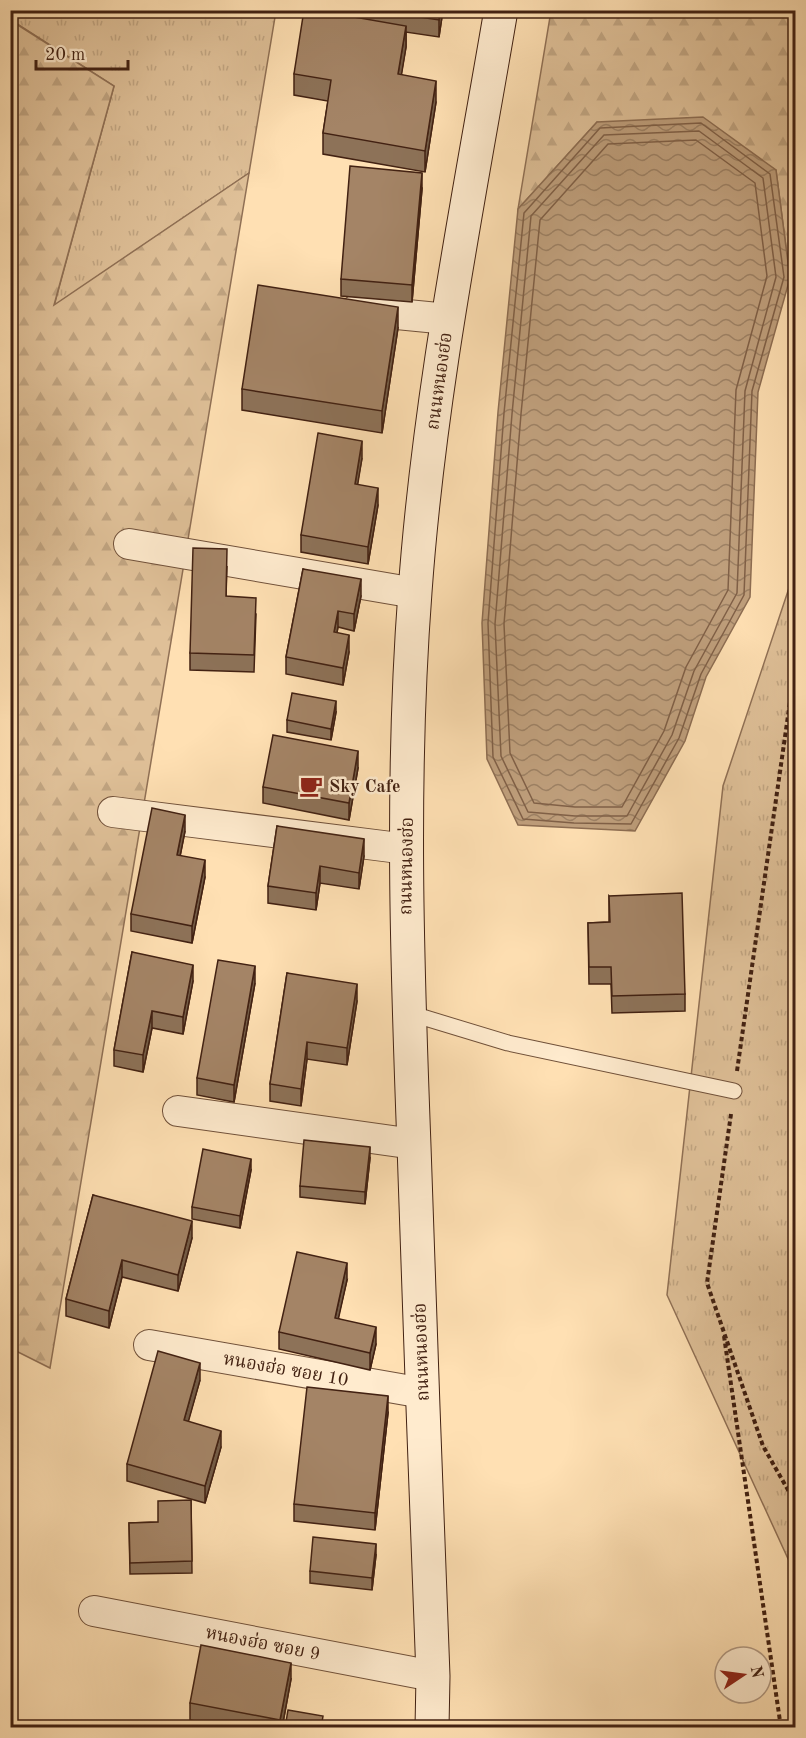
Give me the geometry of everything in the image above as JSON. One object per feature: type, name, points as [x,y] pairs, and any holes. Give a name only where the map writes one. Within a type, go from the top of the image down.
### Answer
[{"type":"main road","name":"ถนนหนองฮ่อ","points":[[432,1728],[433,1676],[406,928],[408,704],[426,471],[448,319],[501,10]]},
{"type":"street","points":[[333,308],[448,319]]},
{"type":"street","points":[[129,544],[415,593]]},
{"type":"street","points":[[113,812],[406,849]]},
{"type":"street","points":[[178,1111],[414,1144]]},
{"type":"street","name":"หนองฮ่อ ซอย 10","points":[[150,1345],[423,1393]]},
{"type":"street","name":"หนองฮ่อ ซอย 9","points":[[94,1611],[433,1676]]},
{"type":"lane","points":[[409,1013],[508,1043],[734,1091]]},
{"type":"path","points":[[795,686],[791,695],[706,1283],[723,1326],[763,1446],[795,1504]]},
{"type":"path","points":[[723,1326],[781,1728]]},
{"type":"green space","points":[[10,11],[276,11],[249,173],[54,306],[114,86],[11,20]]},
{"type":"green space","points":[[551,11],[795,11],[795,277],[790,278],[776,170],[597,122],[518,209]]},
{"type":"green space","points":[[10,20],[114,86],[54,305],[249,173],[50,1368],[10,1348]]},
{"type":"green space","points":[[795,570],[795,1574],[667,1295],[723,786]]},
{"type":"water","points":[[703,117],[776,170],[790,278],[758,392],[750,597],[706,677],[685,741],[635,831],[518,825],[487,759],[482,623],[498,412],[518,209],[597,122]]},
{"type":"building","points":[[304,10],[406,26],[398,74],[436,81],[425,151],[323,133],[331,80],[294,74]]},
{"type":"building","points":[[372,10],[440,10],[439,20]]},
{"type":"building","points":[[350,166],[422,173],[412,285],[341,279]]},
{"type":"building","points":[[258,285],[398,307],[382,411],[242,389]]},
{"type":"building","points":[[318,433],[362,441],[355,484],[378,488],[368,547],[301,535]]},
{"type":"building","points":[[193,548],[227,549],[226,596],[256,598],[254,655],[190,653]]},
{"type":"building","points":[[303,569],[361,579],[354,614],[338,611],[334,632],[349,635],[343,668],[286,657]]},
{"type":"building","points":[[292,693],[336,701],[331,729],[287,720]]},
{"type":"building","name":"Sky Cafe","points":[[273,735],[358,751],[349,803],[263,787]]},
{"type":"building","points":[[152,808],[185,815],[177,855],[205,860],[192,926],[131,914]]},
{"type":"building","points":[[277,826],[364,839],[359,873],[320,866],[316,893],[268,886]]},
{"type":"building","points":[[682,893],[685,994],[612,996],[611,967],[589,967],[588,923],[610,922],[609,896]]},
{"type":"building","points":[[132,952],[193,965],[183,1017],[152,1011],[143,1055],[114,1050]]},
{"type":"building","points":[[218,960],[255,966],[234,1085],[197,1078]]},
{"type":"building","points":[[287,973],[357,984],[347,1048],[307,1042],[301,1089],[270,1084]]},
{"type":"building","points":[[304,1140],[370,1147],[365,1192],[300,1186]]},
{"type":"building","points":[[203,1149],[251,1159],[240,1216],[192,1207]]},
{"type":"building","points":[[93,1195],[192,1221],[178,1275],[122,1260],[109,1311],[66,1299]]},
{"type":"building","points":[[297,1252],[347,1263],[335,1318],[376,1327],[370,1353],[279,1332]]},
{"type":"building","points":[[158,1351],[200,1363],[184,1420],[221,1431],[205,1486],[127,1464]]},
{"type":"building","points":[[307,1387],[388,1396],[375,1513],[294,1504]]},
{"type":"building","points":[[191,1500],[192,1561],[130,1563],[129,1523],[158,1522],[158,1501]]},
{"type":"building","points":[[313,1537],[376,1544],[372,1578],[310,1571]]},
{"type":"building","points":[[201,1645],[291,1663],[280,1720],[190,1703]]},
{"type":"building","points":[[288,1710],[323,1716],[321,1728],[285,1728]]},
{"type":"place","name":"Sky Cafe","points":[[311,786]]}]
